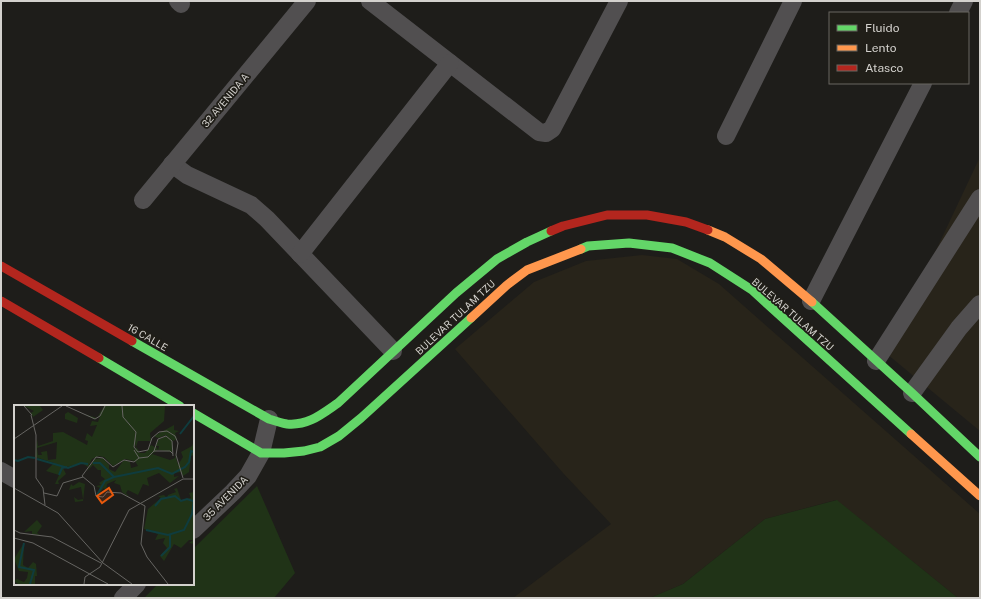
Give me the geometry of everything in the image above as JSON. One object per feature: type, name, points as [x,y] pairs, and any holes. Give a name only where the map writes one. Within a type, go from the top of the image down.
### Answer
[{"type":"main road","name":"BULEVAR TULAM TZU","points":[[277,422],[300,424],[319,417],[338,403],[456,293],[497,258],[527,242],[563,226],[607,215],[647,215],[686,222],[725,237],[761,259],[811,301],[876,361],[936,420],[980,457]]},
{"type":"main road","name":"BULEVAR TULAM TZU","points":[[261,453],[304,451],[320,447],[339,436],[361,418],[507,284],[527,270],[588,246],[629,243],[672,248],[710,263],[752,290],[980,496]]},
{"type":"main road","name":"16 CALLE","points":[[1,266],[277,422]]},
{"type":"main road","points":[[1,301],[178,405]]},
{"type":"main road","points":[[883,409],[886,400]]},
{"type":"main road","points":[[194,414],[261,453]]},
{"type":"main road","points":[[915,438],[926,436]]},
{"type":"street","name":"32 AVENIDA A","points":[[143,200],[307,1]]},
{"type":"street","points":[[370,1],[539,132],[546,133],[552,129],[619,1]]},
{"type":"street","points":[[726,136],[793,1]]},
{"type":"street","points":[[958,12],[964,1]]},
{"type":"street","points":[[300,254],[450,63]]},
{"type":"street","points":[[811,301],[921,84]]},
{"type":"street","points":[[172,164],[187,175],[251,205],[267,219],[393,351]]},
{"type":"street","points":[[876,361],[980,198]]},
{"type":"street","points":[[903,389],[980,304]]},
{"type":"street","name":"35 AVENIDA","points":[[194,529],[234,492],[248,476],[277,422]]},
{"type":"street","points":[[1,471],[14,479]]},
{"type":"street","points":[[123,598],[136,585]]},
{"type":"shaded area","points":[[980,157],[980,431],[887,354]]},
{"type":"shaded area","points":[[642,255],[677,259],[719,284],[980,514],[980,598],[958,598],[836,500],[765,519],[683,584],[650,598],[513,598],[611,524],[563,473],[455,349],[534,282],[586,261]]},
{"type":"green space","points":[[257,486],[295,573],[274,598],[144,598],[157,585],[194,585],[194,548]]},
{"type":"green space","points":[[837,500],[958,598],[650,598],[683,584],[765,519]]},
{"type":"traffic: fast","points":[[132,341],[269,419],[287,424],[302,423],[314,418],[338,403],[456,293],[497,259],[527,242],[551,231]]},
{"type":"traffic: fast","points":[[581,249],[588,246],[629,243],[672,248],[710,263],[752,290],[911,434]]},
{"type":"traffic: fast","points":[[812,302],[980,457]]},
{"type":"traffic: fast","points":[[194,414],[261,453],[304,451],[320,447],[339,436],[361,418],[471,318]]},
{"type":"traffic: fast","points":[[99,358],[178,405]]},
{"type":"traffic: slow","points":[[708,230],[725,237],[761,259],[812,302]]},
{"type":"traffic: slow","points":[[471,318],[507,285],[527,270],[581,249]]},
{"type":"traffic: slow","points":[[911,434],[980,496]]},
{"type":"traffic: jam","points":[[551,231],[563,226],[607,215],[647,215],[686,222],[708,230]]},
{"type":"traffic: jam","points":[[1,266],[132,341]]},
{"type":"traffic: jam","points":[[1,301],[99,358]]}]
